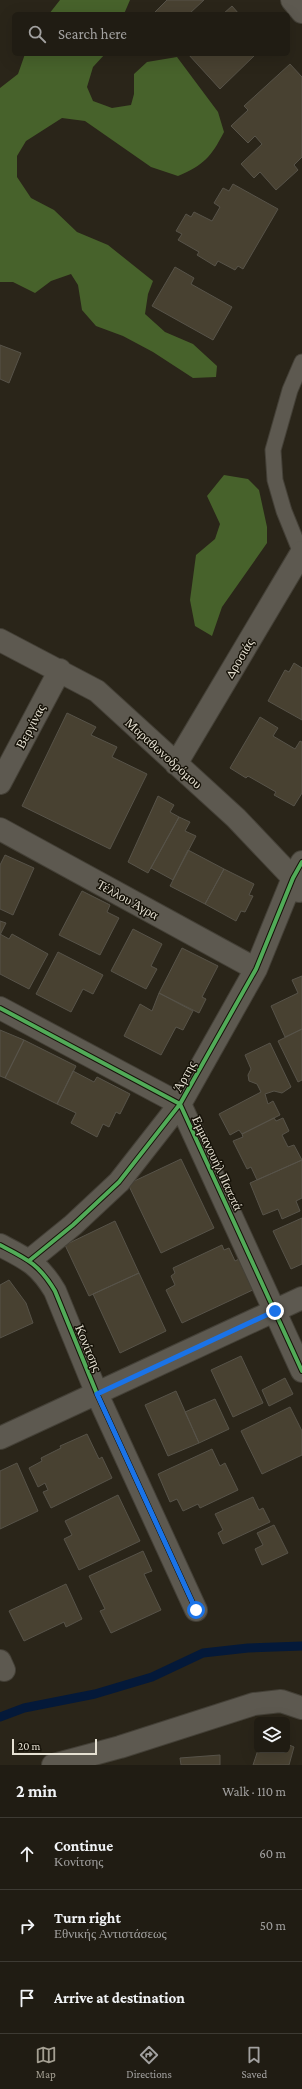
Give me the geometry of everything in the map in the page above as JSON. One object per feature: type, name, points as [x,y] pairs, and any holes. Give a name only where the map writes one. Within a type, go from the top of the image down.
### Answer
[{"type":"street","points":[[292,0],[302,12]]},
{"type":"street","name":"Δροσιάς","points":[[176,764],[302,553]]},
{"type":"street","name":"Μαραθωνοδρόμου","points":[[0,640],[60,670],[97,691],[236,818],[299,879]]},
{"type":"street","name":"Βεργίνας","points":[[0,783],[60,670]]},
{"type":"street","name":"Τέλλου Άγρα","points":[[0,829],[256,969]]},
{"type":"street","name":"Άρτης","points":[[30,1260],[73,1225],[119,1182],[180,1104],[256,969],[299,879]]},
{"type":"street","name":"Εμμανουήλ Παππά","points":[[0,1008],[180,1104],[302,1371]]},
{"type":"street","name":"Κονίτσης","points":[[0,1245],[30,1260],[46,1276],[55,1292],[97,1394],[196,1610]]},
{"type":"street","points":[[0,1438],[302,1298]]},
{"type":"street","points":[[53,1765],[120,1747],[254,1704],[281,1701],[302,1708]]},
{"type":"lane","points":[[302,362],[290,390],[273,450],[275,480],[284,511],[302,553]]},
{"type":"green space","points":[[60,0],[130,0],[125,12],[51,12]]},
{"type":"green space","points":[[24,56],[103,56],[93,67],[87,87],[93,101],[112,108],[131,105],[134,94],[134,74],[147,62],[177,57],[218,112],[224,132],[215,148],[201,164],[178,176],[151,167],[85,121],[62,118],[26,141],[17,156],[17,177],[31,198],[54,210],[77,232],[108,245],[153,281],[148,294],[145,314],[165,332],[193,344],[217,366],[216,377],[193,378],[153,352],[123,336],[96,326],[82,310],[78,285],[71,274],[51,281],[35,293],[13,282],[0,282],[0,88],[18,74]]},
{"type":"green space","points":[[224,475],[248,479],[259,490],[267,527],[267,543],[222,607],[212,636],[195,626],[190,600],[196,555],[215,539],[220,524],[207,496]]},
{"type":"building","points":[[167,0],[204,0],[191,12],[155,12]]},
{"type":"building","points":[[232,6],[237,12],[225,12]]},
{"type":"building","points":[[190,56],[254,56],[220,89]]},
{"type":"building","points":[[290,64],[302,77],[302,157],[294,165],[298,170],[276,190],[260,172],[254,178],[241,164],[262,144],[255,136],[248,143],[231,126],[248,110],[244,106]]},
{"type":"building","points":[[233,184],[278,209],[243,269],[238,266],[235,270],[218,261],[215,266],[197,255],[199,252],[178,240],[182,234],[176,231],[186,214],[191,217],[194,212],[212,221],[220,207],[214,203],[223,188],[229,191]]},
{"type":"building","points":[[175,267],[194,278],[191,284],[232,307],[213,340],[152,306]]},
{"type":"building","points":[[0,345],[21,353],[9,383],[0,379]]},
{"type":"building","points":[[294,663],[302,668],[302,720],[268,701],[285,670],[289,672]]},
{"type":"building","points":[[67,713],[96,727],[91,735],[117,747],[112,757],[147,774],[110,849],[22,806]]},
{"type":"building","points":[[260,717],[278,728],[273,736],[295,749],[300,741],[302,742],[302,793],[294,806],[274,795],[276,792],[248,776],[246,778],[230,768]]},
{"type":"building","points":[[158,796],[174,805],[170,812],[179,817],[148,873],[128,862]]},
{"type":"building","points":[[179,817],[190,822],[185,831],[196,836],[173,880],[151,868]]},
{"type":"building","points":[[188,850],[224,869],[205,904],[170,886]]},
{"type":"building","points":[[5,855],[34,868],[13,915],[0,909],[0,865]]},
{"type":"building","points":[[224,869],[254,884],[249,895],[253,896],[245,912],[241,911],[236,921],[205,904]]},
{"type":"building","points":[[82,891],[110,905],[107,912],[119,918],[100,955],[59,935]]},
{"type":"building","points":[[0,921],[6,923],[0,935]]},
{"type":"building","points":[[133,929],[162,944],[151,966],[157,969],[146,989],[111,971]]},
{"type":"building","points":[[0,934],[9,939],[12,934],[48,954],[29,989],[0,974]]},
{"type":"building","points":[[182,948],[218,966],[202,997],[206,999],[199,1013],[159,993]]},
{"type":"building","points":[[58,952],[103,975],[93,994],[83,989],[71,1012],[36,994]]},
{"type":"building","points":[[302,976],[302,1029],[285,1037],[271,1006],[298,993],[292,980]]},
{"type":"building","points":[[159,993],[193,1011],[183,1030],[176,1027],[161,1055],[124,1036],[140,1004],[152,1011]]},
{"type":"building","points":[[302,1029],[302,1080],[298,1082],[278,1041]]},
{"type":"building","points":[[0,1030],[24,1040],[5,1078],[0,1076]]},
{"type":"building","points":[[24,1040],[76,1066],[57,1104],[5,1078]]},
{"type":"building","points":[[270,1043],[291,1087],[282,1093],[274,1091],[265,1094],[268,1104],[273,1101],[280,1115],[242,1134],[239,1130],[230,1135],[219,1114],[261,1092],[257,1084],[249,1081],[248,1075],[251,1069],[245,1055]]},
{"type":"building","points":[[73,1071],[94,1082],[97,1077],[130,1094],[120,1114],[116,1112],[109,1127],[103,1124],[97,1137],[71,1123],[76,1113],[57,1104]]},
{"type":"building","points":[[274,1118],[276,1121],[283,1118],[289,1131],[282,1135],[288,1147],[294,1145],[302,1160],[257,1180],[251,1167],[247,1169],[233,1141],[243,1137],[242,1134]]},
{"type":"building","points":[[181,1159],[214,1228],[161,1253],[128,1184]]},
{"type":"building","points":[[302,1160],[302,1198],[296,1201],[300,1211],[282,1219],[278,1209],[263,1215],[250,1183]]},
{"type":"building","points":[[302,1218],[302,1264],[291,1269],[273,1231]]},
{"type":"building","points":[[115,1221],[139,1273],[89,1296],[65,1245]]},
{"type":"building","points":[[222,1245],[224,1250],[229,1248],[235,1261],[243,1257],[257,1288],[182,1323],[166,1290],[175,1285],[171,1276],[175,1273],[173,1268]]},
{"type":"building","points":[[139,1273],[166,1331],[120,1353],[93,1294]]},
{"type":"building","points":[[9,1280],[26,1303],[33,1323],[0,1338],[0,1285]]},
{"type":"building","points":[[241,1356],[263,1403],[233,1417],[211,1370]]},
{"type":"building","points":[[285,1378],[293,1394],[269,1406],[262,1390]]},
{"type":"building","points":[[176,1391],[199,1443],[168,1456],[145,1405]]},
{"type":"building","points":[[215,1399],[229,1429],[199,1443],[185,1412]]},
{"type":"building","points":[[290,1407],[302,1431],[302,1455],[262,1474],[241,1431]]},
{"type":"building","points":[[87,1434],[99,1459],[102,1457],[112,1478],[51,1508],[43,1492],[48,1490],[45,1483],[38,1487],[29,1468],[42,1461],[41,1458],[61,1448],[60,1446]]},
{"type":"building","points":[[212,1449],[220,1466],[225,1463],[238,1490],[200,1508],[198,1504],[183,1511],[177,1499],[170,1502],[158,1474]]},
{"type":"building","points":[[17,1463],[38,1511],[0,1529],[0,1471]]},
{"type":"building","points":[[118,1495],[140,1541],[79,1570],[64,1539],[72,1535],[65,1521]]},
{"type":"building","points":[[253,1497],[259,1510],[263,1508],[270,1522],[223,1544],[218,1533],[223,1530],[215,1514]]},
{"type":"building","points":[[274,1525],[288,1553],[262,1565],[255,1549],[263,1545],[257,1533]]},
{"type":"building","points":[[143,1551],[152,1571],[144,1574],[161,1610],[111,1633],[100,1611],[105,1609],[89,1576]]},
{"type":"building","points":[[66,1584],[82,1619],[66,1627],[64,1622],[24,1641],[9,1611]]},
{"type":"building","points":[[290,1745],[294,1747],[289,1765],[253,1765],[257,1753],[290,1753]]},
{"type":"building","points":[[220,1755],[220,1765],[181,1765],[180,1758]]},
{"type":"waterway","points":[[0,1717],[24,1708],[95,1694],[152,1677],[203,1653],[248,1648],[302,1646]]},
{"type":"cycle path","points":[[30,1260],[73,1225],[119,1182],[180,1104],[256,969],[293,878],[302,862]]},
{"type":"cycle path","points":[[0,1008],[180,1104],[302,1371]]},
{"type":"cycle path","points":[[0,1245],[18,1254],[38,1268],[55,1291],[97,1394],[196,1610]]},
{"type":"route","points":[[196,1610],[97,1394],[275,1311]]}]
